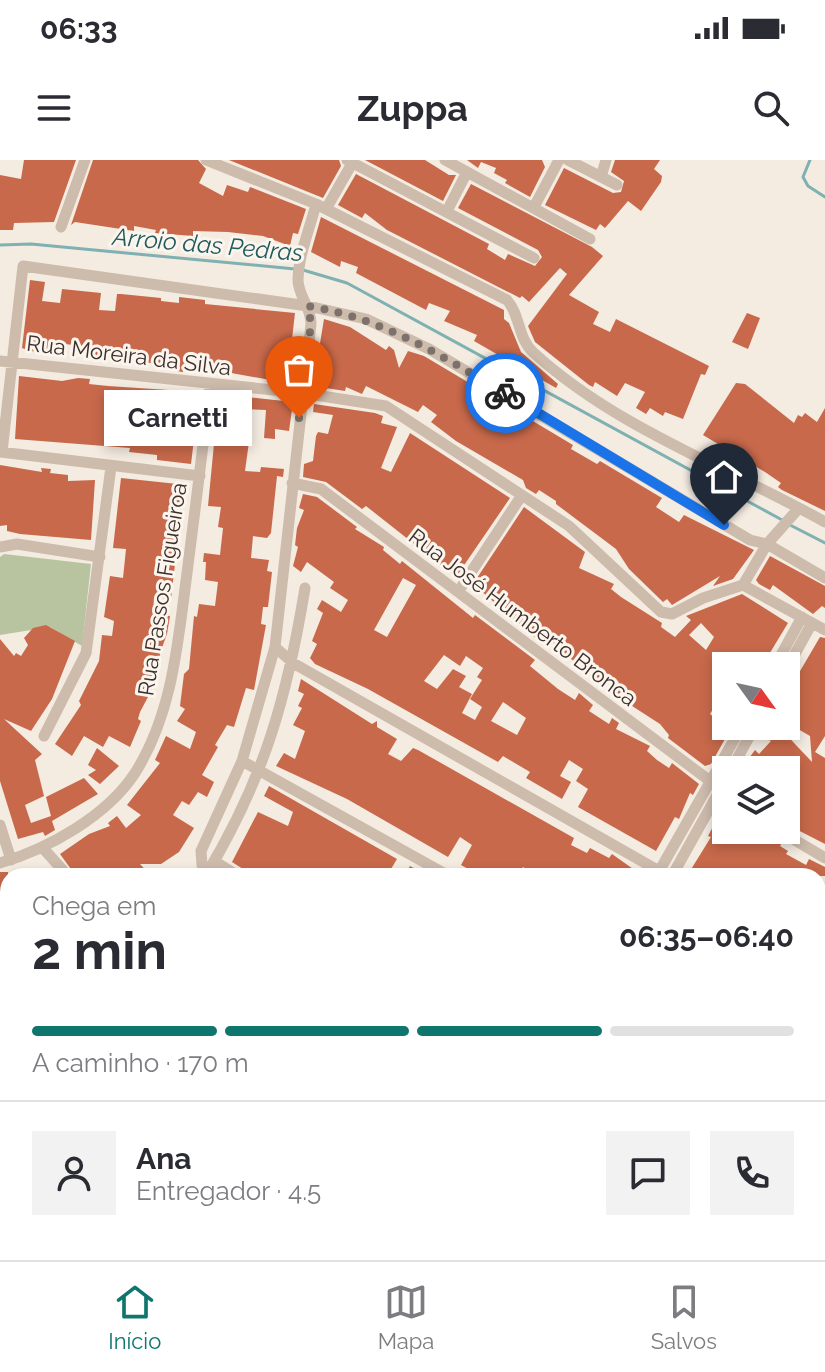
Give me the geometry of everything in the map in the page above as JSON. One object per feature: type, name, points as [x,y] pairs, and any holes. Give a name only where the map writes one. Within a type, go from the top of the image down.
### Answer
[{"type":"street","points":[[61,227],[85,160]]},
{"type":"street","points":[[206,160],[321,206],[507,300],[517,311],[518,325],[531,351],[589,396],[796,512],[825,522]]},
{"type":"street","points":[[445,160],[590,239]]},
{"type":"street","points":[[534,207],[559,160]]},
{"type":"street","points":[[568,160],[617,185]]},
{"type":"street","points":[[601,177],[606,160]]},
{"type":"street","points":[[205,868],[200,858],[201,851],[242,761],[275,647],[311,324],[298,277],[321,206],[351,161],[534,258]]},
{"type":"street","points":[[447,211],[467,172]]},
{"type":"street","points":[[200,476],[1,452],[6,361],[23,266],[349,313],[419,343],[750,540],[767,544],[825,578]]},
{"type":"street","name":"Rua Moreira da Silva","points":[[6,361],[302,393],[391,408],[581,535],[661,612],[672,614],[703,598],[743,585]]},
{"type":"street","name":"Rua Passos Figueiroa","points":[[6,862],[42,847],[94,813],[123,788],[155,730],[174,665],[210,385]]},
{"type":"street","points":[[44,736],[86,653],[111,467]]},
{"type":"street","name":"Rua José Humberto Bronca","points":[[292,483],[324,490],[712,779]]},
{"type":"street","points":[[458,592],[522,495]]},
{"type":"street","points":[[796,512],[785,528],[767,544],[743,585],[825,630]]},
{"type":"street","points":[[0,547],[17,544],[100,557]]},
{"type":"street","points":[[212,868],[260,770],[293,663],[305,588]]},
{"type":"street","points":[[785,652],[807,620]]},
{"type":"street","points":[[794,652],[807,620]]},
{"type":"street","points":[[275,647],[293,663],[652,868]]},
{"type":"street","points":[[242,761],[435,868]]},
{"type":"street","points":[[668,868],[712,800]]},
{"type":"street","points":[[0,825],[6,862]]},
{"type":"street","points":[[800,843],[825,858]]},
{"type":"street","points":[[42,847],[61,868]]},
{"type":"street","points":[[214,861],[225,868]]},
{"type":"green space","points":[[4,554],[91,564],[82,646],[50,627],[0,635],[0,557]]},
{"type":"building","points":[[24,160],[76,160],[54,222],[14,223],[13,230],[0,230],[0,175],[21,179]]},
{"type":"building","points":[[93,160],[198,160],[206,169],[199,183],[223,196],[227,185],[248,192],[250,187],[306,209],[298,234],[293,233],[290,246],[263,236],[228,232],[193,231],[193,236],[155,233],[156,230],[134,226],[134,231],[75,222],[71,225]]},
{"type":"building","points":[[229,160],[339,160],[341,166],[323,198]]},
{"type":"building","points":[[365,160],[425,160],[449,175],[456,175],[443,201]]},
{"type":"building","points":[[467,160],[542,160],[545,167],[530,197],[505,183],[507,180],[494,173],[496,168],[481,162],[478,168]]},
{"type":"building","points":[[615,160],[660,160],[654,169],[662,176],[661,182],[641,211],[628,201],[605,228],[600,224],[596,230],[545,205],[564,168],[613,193],[621,192],[624,181],[611,172]]},
{"type":"building","points":[[356,174],[489,244],[487,249],[505,260],[508,254],[535,266],[542,257],[538,250],[458,208],[471,184],[592,247],[603,256],[569,295],[599,312],[593,324],[610,332],[616,319],[709,366],[705,375],[701,374],[683,419],[665,412],[663,416],[650,408],[646,414],[636,408],[645,392],[625,383],[617,396],[595,382],[593,387],[589,385],[535,342],[528,326],[567,274],[560,268],[529,302],[522,296],[520,298],[387,230],[365,213],[362,218],[338,205]]},
{"type":"building","points":[[321,217],[504,310],[504,319],[509,323],[521,352],[558,384],[556,388],[474,341],[477,335],[444,321],[450,311],[429,303],[426,310],[356,273],[358,267],[341,261],[340,267],[311,252]]},
{"type":"building","points":[[30,280],[45,282],[42,301],[60,303],[62,289],[101,293],[99,310],[115,311],[117,294],[121,294],[179,303],[179,297],[205,300],[205,304],[295,313],[287,383],[198,367],[183,367],[183,372],[168,370],[168,366],[139,361],[140,353],[124,351],[123,359],[81,355],[82,346],[65,344],[64,354],[22,348]]},
{"type":"building","points":[[747,313],[760,318],[748,349],[732,342]]},
{"type":"building","points":[[324,319],[350,327],[386,350],[389,346],[394,350],[399,368],[408,351],[424,356],[573,445],[571,449],[597,464],[600,461],[662,498],[656,507],[679,522],[684,515],[754,550],[733,579],[713,586],[720,576],[672,605],[667,599],[663,602],[629,569],[616,549],[556,501],[539,490],[536,494],[526,488],[523,480],[456,441],[431,422],[437,415],[423,405],[418,412],[366,386],[362,394],[346,387],[345,391],[313,386]]},
{"type":"building","points":[[19,376],[62,381],[90,379],[89,384],[199,392],[198,406],[192,405],[188,439],[194,439],[191,464],[157,460],[157,455],[129,452],[130,448],[15,439]]},
{"type":"building","points":[[736,383],[745,384],[794,423],[798,415],[802,417],[805,413],[817,422],[825,408],[825,511],[782,490],[778,487],[781,483],[703,435]]},
{"type":"building","points":[[218,394],[293,402],[289,431],[275,429],[275,439],[264,438],[266,410],[216,408]]},
{"type":"building","points":[[314,404],[375,413],[383,416],[381,423],[397,427],[381,468],[391,472],[410,433],[510,498],[456,577],[366,506],[362,509],[326,482],[303,477],[304,464],[313,461],[316,436],[318,432],[328,434],[333,415],[313,412]]},
{"type":"building","points":[[216,423],[251,427],[245,471],[260,472],[261,467],[284,469],[283,477],[277,476],[271,533],[267,538],[253,536],[251,558],[269,560],[267,571],[272,572],[268,607],[263,607],[261,624],[266,625],[254,690],[246,688],[234,727],[227,725],[215,745],[218,747],[202,775],[214,782],[207,797],[198,792],[189,805],[182,801],[173,815],[194,828],[179,852],[161,864],[140,864],[144,868],[70,868],[60,854],[89,834],[110,826],[108,823],[117,816],[126,828],[141,815],[127,805],[160,763],[155,760],[166,736],[190,749],[196,732],[177,721],[185,709],[180,706],[184,674],[189,669],[194,616],[197,617],[199,604],[215,606],[218,582],[205,580],[206,562],[203,562],[204,553],[220,555],[223,528],[218,527],[221,507],[208,506]]},
{"type":"building","points":[[0,465],[42,472],[41,468],[51,469],[50,473],[68,475],[68,481],[95,480],[91,540],[20,534],[7,531],[7,525],[0,526]]},
{"type":"building","points":[[121,478],[187,485],[182,503],[171,599],[154,597],[153,613],[170,616],[167,634],[160,653],[157,680],[140,712],[138,719],[141,721],[130,747],[109,736],[103,747],[84,736],[72,756],[55,744],[81,705],[79,701],[99,661],[102,635],[112,636],[114,621],[104,617],[110,576],[123,578],[126,549],[113,548]]},
{"type":"building","points":[[303,494],[317,497],[357,527],[355,529],[384,547],[383,550],[400,564],[402,561],[473,618],[475,615],[535,660],[530,666],[558,689],[575,700],[579,693],[593,705],[589,711],[609,724],[612,718],[619,723],[616,729],[650,746],[647,751],[657,760],[669,768],[672,763],[699,784],[693,795],[690,793],[679,819],[675,817],[656,851],[578,807],[588,789],[576,781],[583,769],[569,760],[560,776],[571,782],[562,799],[526,778],[530,772],[503,756],[498,762],[368,689],[315,664],[310,658],[317,644],[312,641],[323,613],[317,609],[322,600],[341,612],[348,600],[330,588],[334,582],[307,562],[301,572],[293,566],[298,547],[295,545],[297,528],[304,510],[299,508]],"holes":[[[403,578],[416,585],[387,637],[374,630]],[[444,655],[460,666],[466,656],[483,668],[477,677],[482,680],[470,699],[482,707],[475,720],[462,713],[472,694],[459,687],[466,676],[453,669],[437,689],[424,681]],[[503,702],[526,718],[517,735],[491,721]]]},
{"type":"building","points":[[524,507],[585,552],[579,568],[614,584],[611,589],[662,623],[661,627],[675,637],[691,620],[686,616],[742,594],[788,623],[770,652],[712,652],[712,740],[724,740],[715,756],[712,756],[711,764],[705,766],[668,738],[660,724],[612,693],[619,682],[606,673],[595,680],[552,642],[547,647],[473,584]],"holes":[[[701,623],[714,637],[706,650],[689,635]]]},
{"type":"building","points":[[770,556],[825,586],[825,608],[822,606],[813,614],[773,585],[770,590],[759,584],[756,580]]},
{"type":"building","points":[[46,625],[75,641],[52,699],[31,731],[4,719],[42,754],[35,760],[44,796],[25,805],[31,823],[51,816],[46,797],[84,778],[98,794],[52,821],[55,830],[45,836],[43,832],[18,839],[0,781],[0,639],[14,656],[16,653],[21,656],[28,645],[24,638],[33,628]]},
{"type":"building","points":[[820,637],[825,638],[825,736],[815,752],[825,758],[825,844],[800,831],[800,756],[750,756],[755,750],[759,754],[769,740],[791,740],[812,762],[810,736],[800,730],[800,671]]},
{"type":"building","points":[[301,679],[372,724],[377,721],[377,727],[397,739],[388,754],[401,761],[413,748],[418,750],[574,838],[571,845],[587,853],[590,848],[609,858],[612,854],[632,868],[466,868],[461,865],[472,845],[460,837],[448,857],[347,799],[276,766],[284,753],[295,759],[305,731],[293,725],[302,708],[298,706],[304,694],[298,691]]},
{"type":"building","points":[[97,748],[119,766],[100,784],[88,775],[96,770],[88,765]]},
{"type":"building","points":[[269,786],[397,859],[392,868],[242,868],[232,862],[258,812],[288,826],[293,812],[264,796]]},
{"type":"building","points":[[712,828],[712,844],[781,844],[788,851],[786,854],[806,865],[809,859],[825,868],[692,868],[711,837],[708,836]]},
{"type":"waterway","points":[[810,160],[803,177],[808,186],[825,197]]},
{"type":"waterway","name":"Arroio das Pedras","points":[[0,245],[31,244],[295,269]]},
{"type":"waterway","name":"Arroio das Pedras","points":[[303,270],[347,283],[784,521]]},
{"type":"waterway","name":"Arroio das Pedras","points":[[790,525],[825,543]]},
{"type":"way so far","points":[[299,418],[311,324],[308,306],[349,313],[384,326],[505,393]]},
{"type":"place","name":"Carnetti","points":[[299,418]]},
{"type":"route","points":[[505,393],[724,525]]}]
